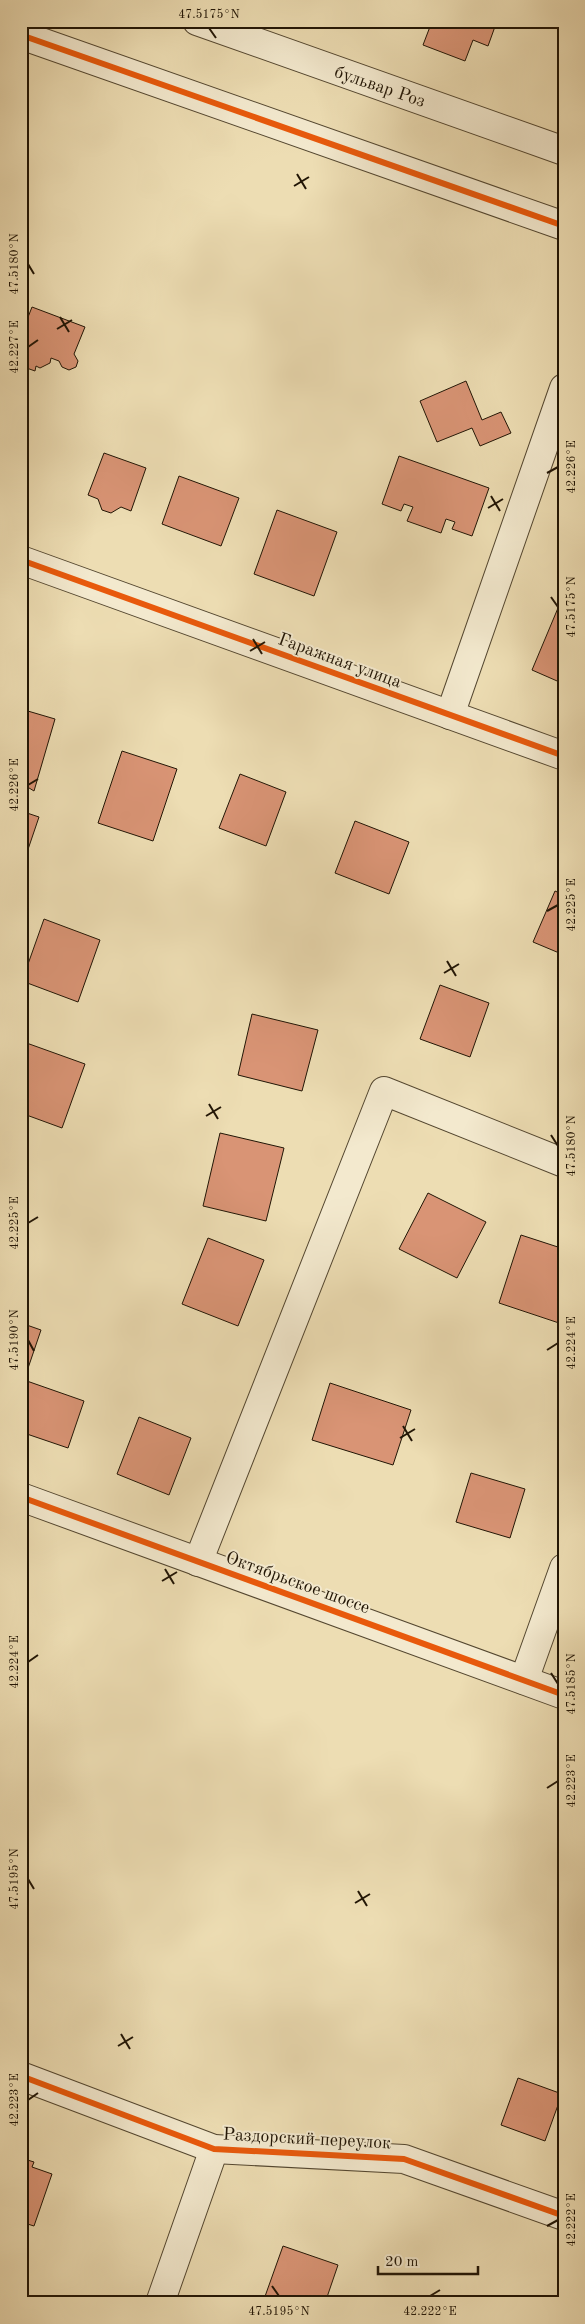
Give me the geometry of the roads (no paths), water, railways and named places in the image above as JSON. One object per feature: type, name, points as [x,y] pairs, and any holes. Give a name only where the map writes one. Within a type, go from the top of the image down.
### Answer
[{"type":"street","name":"бульвар Роз","points":[[197,21],[564,151]]},
{"type":"street","points":[[21,35],[564,226]]},
{"type":"street","points":[[450,715],[564,388]]},
{"type":"street","name":"Гаражная улица","points":[[21,560],[564,756]]},
{"type":"street","points":[[198,1562],[384,1091],[564,1163]]},
{"type":"street","name":"Октябрьское шоссе","points":[[21,1497],[564,1695]]},
{"type":"street","points":[[524,1680],[564,1568]]},
{"type":"street","name":"Раздорский переулок","points":[[21,2076],[214,2149],[404,2159],[564,2216]]},
{"type":"street","points":[[160,2303],[214,2149]]}]
